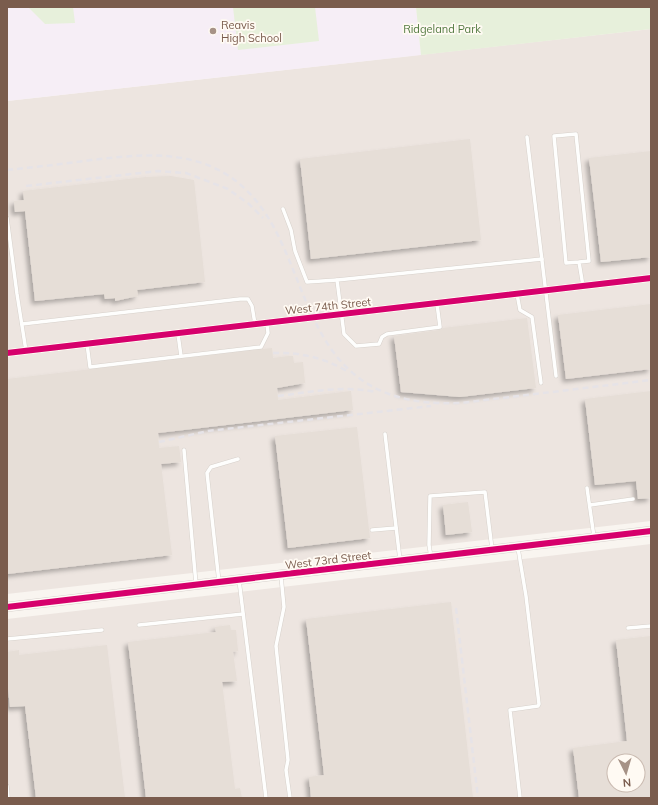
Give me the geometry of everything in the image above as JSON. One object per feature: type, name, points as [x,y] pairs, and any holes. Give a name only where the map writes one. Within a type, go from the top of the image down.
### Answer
[{"type":"street","name":"West 74th Street","points":[[7,353],[651,278]]},
{"type":"street","name":"West 73rd Street","points":[[7,608],[651,531]]},
{"type":"lane","points":[[576,134],[589,261],[579,262],[566,263],[554,136],[576,134]]},
{"type":"lane","points":[[527,138],[556,376]]},
{"type":"lane","points":[[283,208],[291,230],[294,251],[307,282],[542,259]]},
{"type":"lane","points":[[8,218],[26,351]]},
{"type":"lane","points":[[579,262],[583,286]]},
{"type":"lane","points":[[337,280],[344,334],[356,346],[379,344],[382,336],[387,334],[440,327],[437,304]]},
{"type":"lane","points":[[517,294],[520,310],[532,317],[541,383]]},
{"type":"lane","points":[[22,324],[240,299],[248,299],[252,306],[255,324]]},
{"type":"lane","points":[[87,344],[90,367],[261,346],[268,333],[267,323]]},
{"type":"lane","points":[[178,333],[181,356]]},
{"type":"lane","points":[[385,434],[400,561]]},
{"type":"lane","points":[[184,450],[196,585]]},
{"type":"lane","points":[[220,583],[207,472],[210,467],[238,459]]},
{"type":"lane","points":[[587,488],[594,538]]},
{"type":"lane","points":[[431,557],[429,545],[430,496],[485,492],[492,550]]},
{"type":"lane","points":[[590,505],[633,499]]},
{"type":"lane","points":[[372,530],[396,528]]},
{"type":"lane","points":[[517,547],[526,596],[540,704],[538,706],[510,710],[520,798]]},
{"type":"lane","points":[[281,576],[284,600],[276,646],[288,760],[286,770],[290,798]]},
{"type":"lane","points":[[239,580],[266,798]]},
{"type":"lane","points":[[139,625],[243,614]]},
{"type":"lane","points":[[628,628],[651,626]]},
{"type":"lane","points":[[7,639],[102,630]]},
{"type":"lane","points":[[7,786],[8,798]]},
{"type":"shaded area","name":"Reavis High School","points":[[7,7],[416,7],[421,55],[7,101]]},
{"type":"shaded area","points":[[651,29],[651,521],[7,594],[7,101]]},
{"type":"shaded area","points":[[651,544],[651,798],[7,798],[7,619]]},
{"type":"green space","points":[[28,7],[73,7],[75,23],[45,24]]},
{"type":"green space","points":[[233,7],[315,7],[319,41],[238,50]]},
{"type":"green space","name":"Ridgeland Park","points":[[416,7],[651,7],[651,29],[421,55]]},
{"type":"building","points":[[470,139],[481,240],[311,259],[300,159]]},
{"type":"building","points":[[651,151],[651,257],[601,262],[589,158]]},
{"type":"building","points":[[171,176],[194,180],[205,282],[137,290],[138,296],[115,301],[115,298],[105,299],[104,294],[35,301],[25,211],[15,212],[14,201],[24,200],[23,191],[146,177]]},
{"type":"building","points":[[651,304],[651,369],[566,379],[558,315]]},
{"type":"building","points":[[527,318],[536,388],[460,397],[401,392],[394,336],[440,330],[443,328]]},
{"type":"building","points":[[272,348],[273,358],[293,356],[294,363],[303,362],[305,383],[277,388],[278,400],[351,391],[353,410],[158,433],[159,448],[179,446],[181,462],[161,464],[172,555],[7,574],[7,379]]},
{"type":"building","points":[[651,391],[651,498],[638,499],[636,481],[595,485],[585,399]]},
{"type":"building","points":[[357,427],[370,538],[288,548],[275,436]]},
{"type":"building","points":[[468,502],[472,532],[446,535],[443,505]]},
{"type":"building","points":[[451,602],[473,798],[311,798],[309,777],[324,775],[306,619]]},
{"type":"building","points":[[230,625],[231,630],[236,630],[238,651],[233,652],[237,681],[222,682],[235,789],[240,788],[242,798],[146,798],[128,642],[216,632],[215,627]]},
{"type":"building","points":[[651,636],[651,798],[579,798],[573,748],[627,741],[616,640]]},
{"type":"building","points":[[107,645],[125,798],[36,798],[25,706],[10,707],[7,680],[7,652],[19,650],[19,655]]},
{"type":"railway","points":[[7,170],[133,156],[174,157],[202,163],[243,187],[270,221],[327,343],[356,376],[399,397],[461,403],[651,380]]},
{"type":"railway","points":[[26,186],[158,171],[186,173],[228,189],[249,204],[263,218]]},
{"type":"railway","points":[[273,353],[302,355],[321,359],[347,371]]},
{"type":"railway","points":[[278,396],[339,389],[376,392]]},
{"type":"railway","points":[[159,442],[208,431],[431,406]]},
{"type":"railway","points":[[456,608],[478,798]]},
{"type":"cycle path","points":[[7,353],[651,278]]},
{"type":"cycle path","points":[[7,607],[651,531]]},
{"type":"place","name":"Reavis High School","points":[[213,31]]}]
